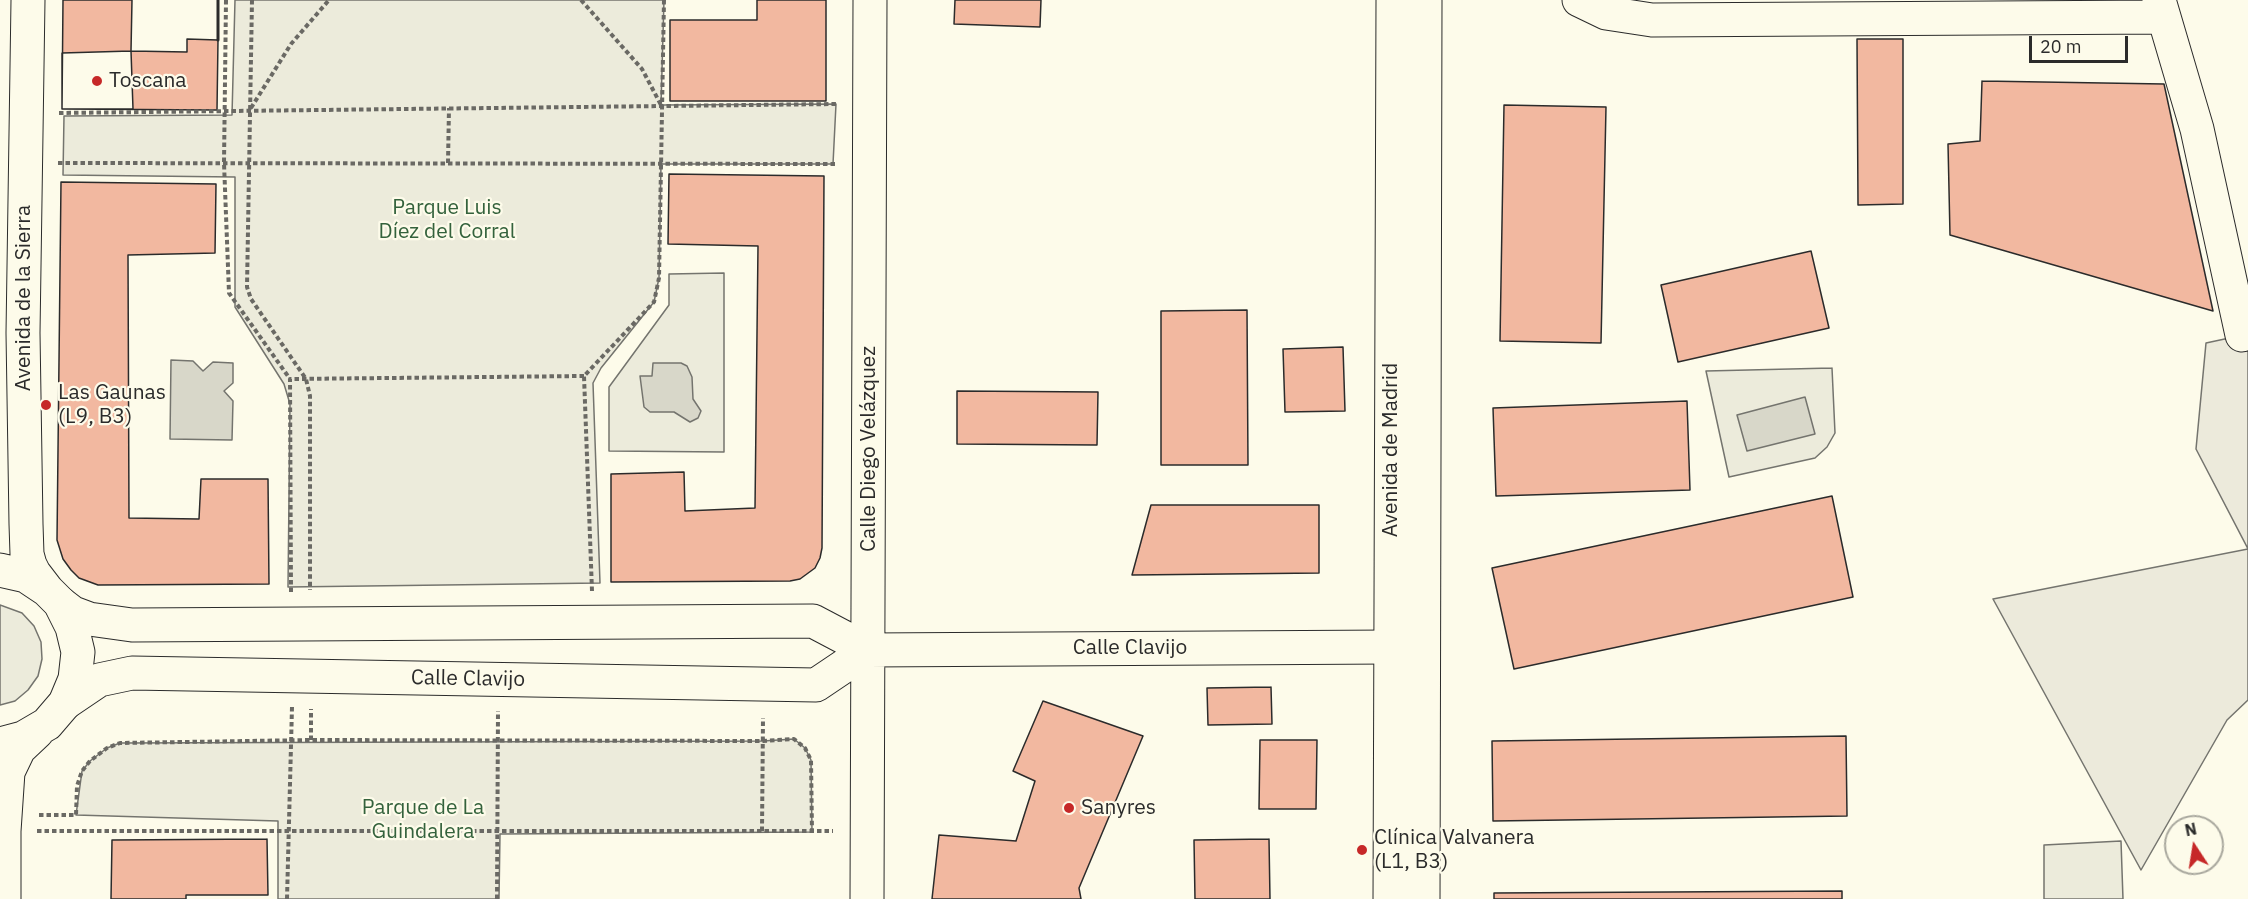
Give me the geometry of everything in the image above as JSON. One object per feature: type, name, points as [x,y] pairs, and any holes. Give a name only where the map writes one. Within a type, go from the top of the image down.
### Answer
[{"type":"street","name":"Avenida de la Sierra","points":[[28,0],[23,333],[27,554],[34,573],[54,597],[72,627],[78,652],[75,679],[56,713]]},
{"type":"street","name":"Calle Diego Velázquez","points":[[867,899],[870,0]]},
{"type":"street","name":"Avenida de Madrid","points":[[1389,899],[1393,0]]},
{"type":"street","name":"Avenida de Madrid","points":[[1423,899],[1425,0]]},
{"type":"street","points":[[1579,0],[1606,13],[1652,20],[2161,8],[2197,129],[2242,336]]},
{"type":"street","name":"Calle Clavijo","points":[[0,570],[26,576],[73,613],[89,619],[120,624],[813,621],[868,650],[1391,646]]},
{"type":"street","name":"Calle Clavijo","points":[[56,713],[99,681],[132,673],[816,685],[868,650]]},
{"type":"street","points":[[0,744],[23,738],[56,713]]},
{"type":"street","points":[[4,899],[8,772],[12,759],[19,749],[56,713]]},
{"type":"path","points":[[226,0],[224,163],[228,293],[290,379],[301,624]]},
{"type":"path","points":[[252,0],[247,286],[251,299],[306,379],[310,396],[301,624]]},
{"type":"path","points":[[250,110],[291,44],[329,0]]},
{"type":"path","points":[[581,0],[642,69],[661,105]]},
{"type":"path","points":[[593,622],[584,376],[654,302],[659,278],[664,0]]},
{"type":"path","points":[[25,113],[870,103]]},
{"type":"path","points":[[448,163],[449,108]]},
{"type":"path","points":[[25,163],[869,164]]},
{"type":"path","points":[[290,379],[584,376]]},
{"type":"path","points":[[301,676],[311,740]]},
{"type":"path","points":[[287,899],[290,740],[301,676]]},
{"type":"path","points":[[497,899],[498,679]]},
{"type":"path","points":[[762,831],[764,684]]},
{"type":"path","points":[[5,823],[76,815],[77,786],[82,771],[90,761],[107,748],[120,743],[290,740],[763,741],[794,739],[805,748],[811,760],[812,832]]},
{"type":"path","points":[[5,823],[288,831],[812,832],[867,830]]},
{"type":"green space","name":"Parque Luis Díez del Corral","points":[[235,0],[664,0],[661,105],[836,104],[833,164],[661,164],[659,278],[654,302],[601,368],[593,383],[600,583],[288,587],[290,404],[284,384],[235,307],[235,177],[63,175],[64,116],[232,115]]},
{"type":"green space","points":[[724,273],[724,452],[609,451],[609,387],[669,305],[669,274]]},
{"type":"green space","points":[[1832,368],[1835,433],[1827,447],[1815,458],[1729,477],[1706,371]]},
{"type":"green space","points":[[0,605],[22,613],[34,626],[41,642],[42,659],[38,676],[28,690],[15,701],[0,705]]},
{"type":"green space","name":"Parque de La Guindalera","points":[[794,739],[805,748],[811,760],[812,832],[500,834],[499,899],[278,899],[278,821],[76,815],[82,771],[90,761],[107,748],[120,743],[763,741]]},
{"type":"green space","points":[[2121,841],[2123,899],[2044,899],[2044,845]]},
{"type":"shaded area","points":[[2248,334],[2248,549],[2196,449],[2206,343]]},
{"type":"shaded area","points":[[171,360],[193,361],[203,371],[213,362],[233,363],[233,383],[224,391],[233,401],[232,440],[170,439]]},
{"type":"shaded area","points":[[653,363],[681,363],[687,366],[692,377],[693,399],[701,411],[698,418],[690,422],[674,412],[650,412],[644,407],[640,376],[652,376]]},
{"type":"shaded area","points":[[1805,397],[1815,434],[1747,451],[1737,415]]},
{"type":"shaded area","points":[[2248,549],[2248,700],[2227,720],[2173,815],[2164,815],[2164,830],[2141,870],[1993,599]]},
{"type":"building","points":[[63,0],[132,0],[131,51],[187,52],[187,39],[218,40],[217,110],[62,109]]},
{"type":"building","points":[[757,0],[826,0],[826,101],[670,101],[670,20],[757,20]]},
{"type":"building","points":[[955,0],[1041,0],[1040,27],[954,24]]},
{"type":"building","points":[[1857,39],[1903,39],[1903,204],[1858,205]]},
{"type":"building","name":"Toscana","points":[[131,51],[133,109],[62,109],[62,53]]},
{"type":"building","points":[[1982,81],[2164,84],[2213,311],[1950,235],[1948,144],[1980,141]]},
{"type":"building","points":[[1504,105],[1606,107],[1601,343],[1500,341]]},
{"type":"building","points":[[669,174],[824,176],[822,548],[815,568],[800,579],[790,581],[611,582],[611,474],[684,472],[685,511],[755,508],[758,246],[668,244]]},
{"type":"building","points":[[61,182],[216,184],[215,253],[128,255],[129,518],[199,519],[201,479],[268,479],[269,584],[98,585],[79,578],[63,559],[57,540]]},
{"type":"building","points":[[1811,251],[1829,328],[1678,362],[1661,285]]},
{"type":"building","points":[[1247,310],[1248,465],[1161,465],[1161,311]]},
{"type":"building","points":[[1343,347],[1345,411],[1285,412],[1283,349]]},
{"type":"building","points":[[957,391],[1098,392],[1097,445],[957,444]]},
{"type":"building","points":[[1687,401],[1690,490],[1496,496],[1493,408]]},
{"type":"building","points":[[1832,496],[1853,597],[1514,669],[1492,568]]},
{"type":"building","points":[[1151,505],[1319,505],[1319,573],[1132,575]]},
{"type":"building","points":[[1271,687],[1272,724],[1208,725],[1207,688]]},
{"type":"building","name":"Sanyres","points":[[1043,701],[1143,736],[1079,888],[1081,899],[932,899],[939,835],[1016,841],[1035,781],[1013,771]]},
{"type":"building","points":[[1846,736],[1847,816],[1493,821],[1492,741]]},
{"type":"building","points":[[1260,740],[1317,740],[1316,809],[1259,809]]},
{"type":"building","points":[[267,839],[268,895],[186,895],[186,899],[111,899],[112,840]]},
{"type":"building","points":[[1269,839],[1270,899],[1195,899],[1194,840]]},
{"type":"building","points":[[1842,891],[1842,899],[1494,899],[1494,893]]},
{"type":"wall","points":[[218,0],[218,40]]},
{"type":"place","name":"Toscana","points":[[97,81]]},
{"type":"place","name":"Las Gaunas (L9, B3)","points":[[46,405]]},
{"type":"place","name":"Sanyres","points":[[1069,808]]},
{"type":"place","name":"Clínica Valvanera (L1, B3)","points":[[1362,850]]}]
